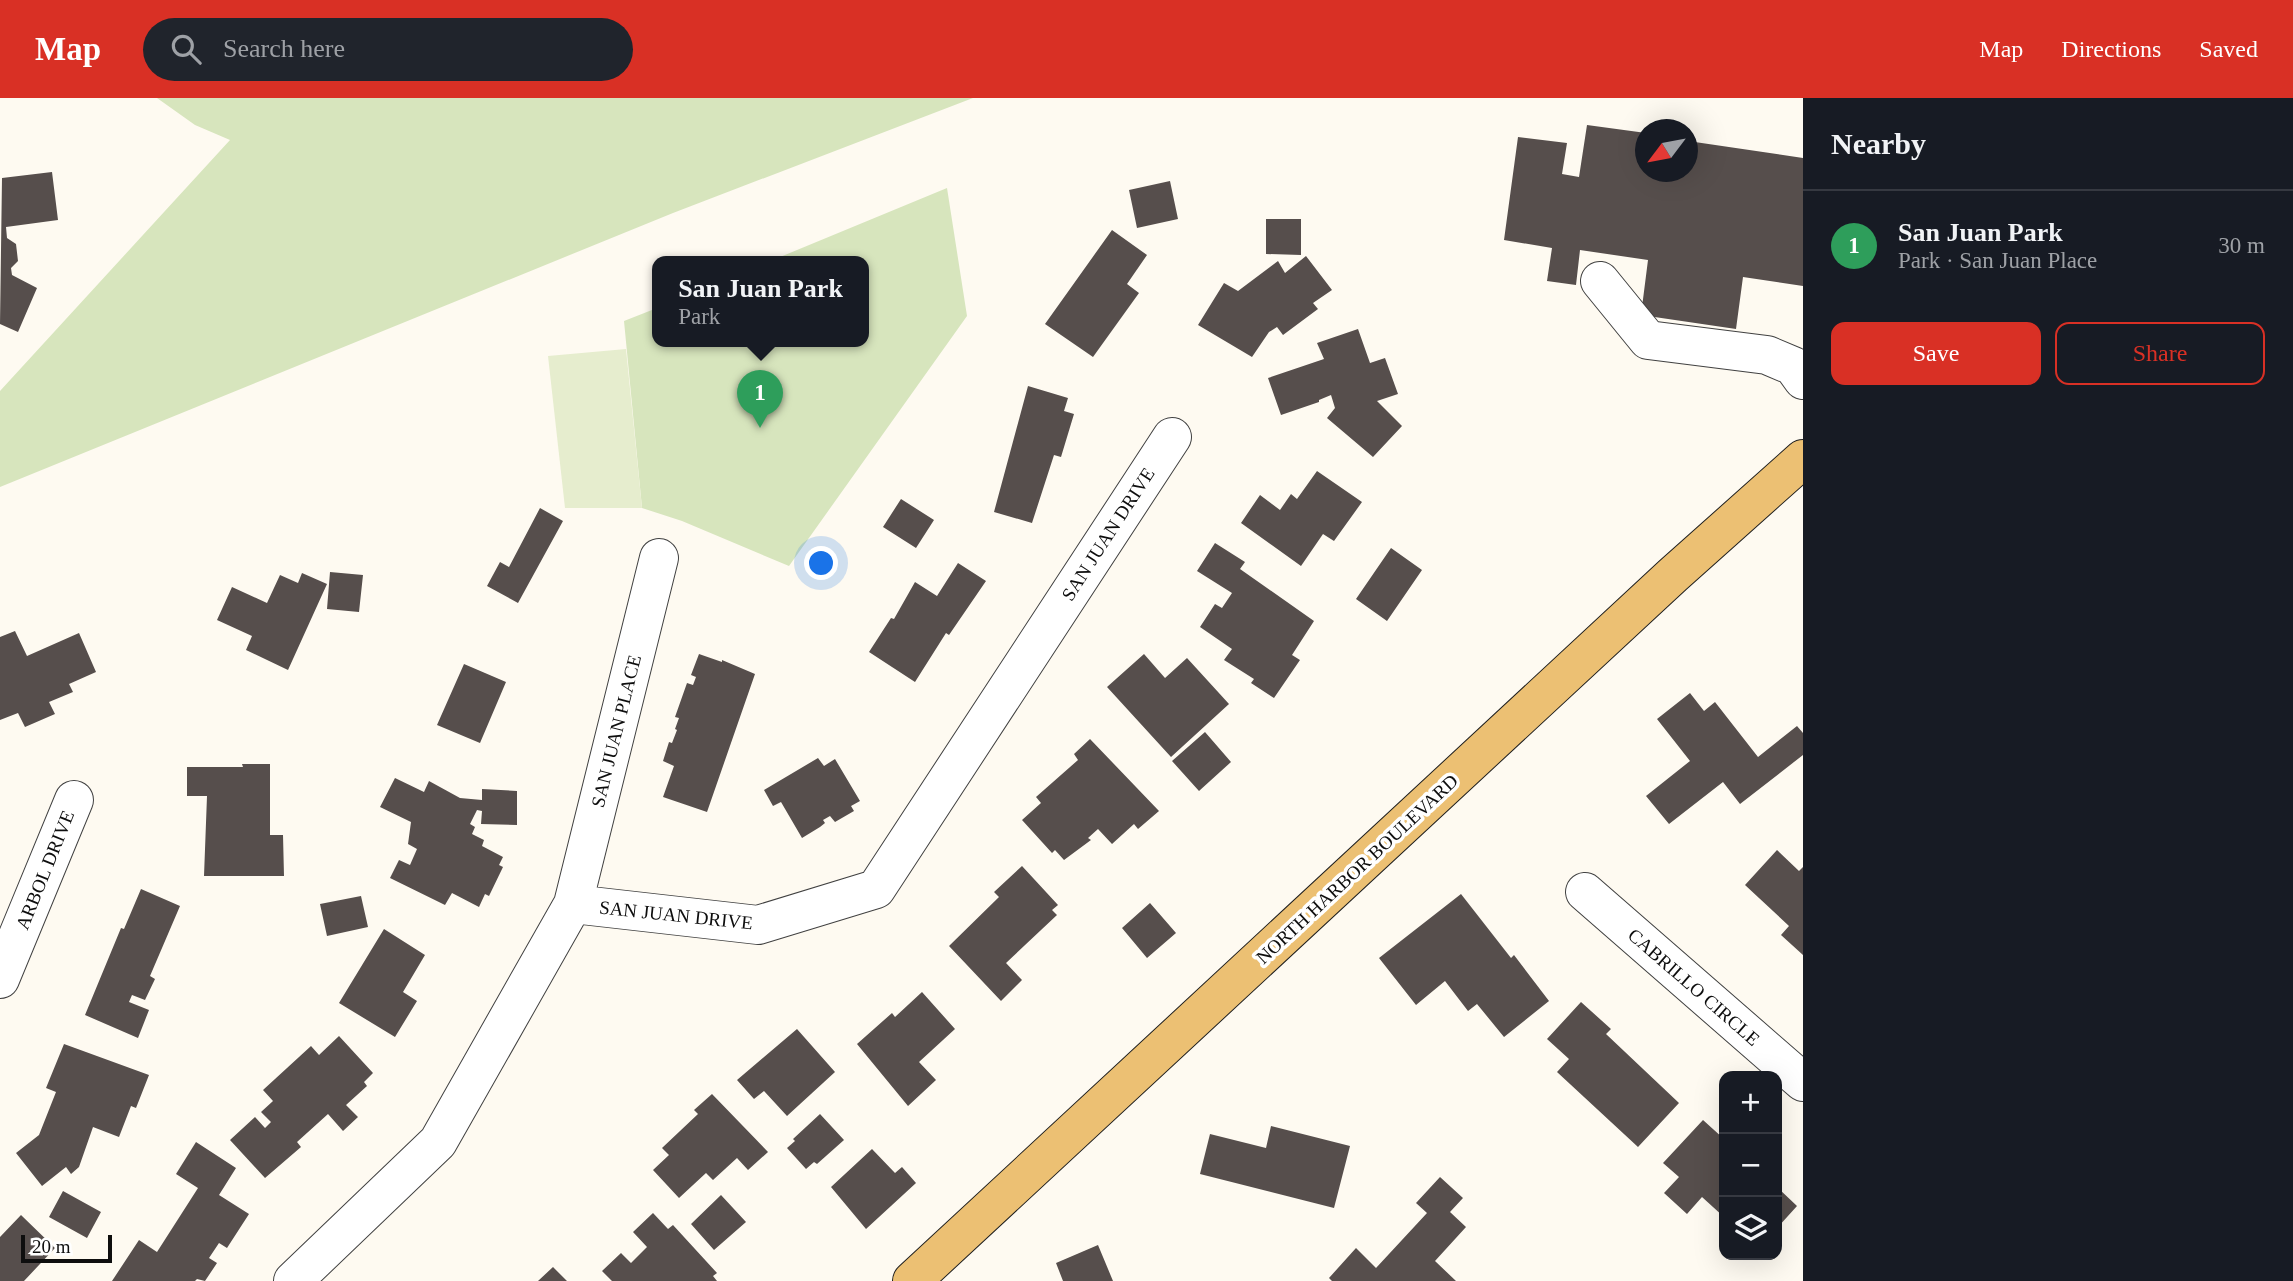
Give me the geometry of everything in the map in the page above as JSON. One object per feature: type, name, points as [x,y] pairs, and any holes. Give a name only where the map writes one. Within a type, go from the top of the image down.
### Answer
[{"type":"main road","name":"NORTH HARBOR BOULEVARD","points":[[912,1281],[1663,584],[1803,459]]},
{"type":"street","points":[[1600,281],[1648,340],[1767,355],[1800,368]]},
{"type":"street","name":"SAN JUAN DRIVE","points":[[293,1281],[438,1142],[573,904],[758,925],[876,889],[1172,437]]},
{"type":"street","name":"SAN JUAN PLACE","points":[[573,904],[659,558]]},
{"type":"street","name":"ARBOL DRIVE","points":[[0,979],[74,800]]},
{"type":"street","name":"CABRILLO CIRCLE","points":[[1586,892],[1803,1082]]},
{"type":"green space","points":[[157,98],[973,98],[673,213],[0,487],[0,391],[230,140],[195,125]]},
{"type":"green space","points":[[947,188],[967,316],[789,566],[682,521],[642,508],[624,321],[652,310],[652,347],[869,347],[869,256],[783,256]]},
{"type":"green space","points":[[626,349],[642,508],[565,508],[548,356]]},
{"type":"building","points":[[1587,125],[1635,132],[1635,182],[1698,182],[1698,142],[1803,158],[1803,286],[1743,277],[1736,329],[1641,315],[1648,260],[1580,250],[1576,285],[1547,281],[1552,248],[1504,240],[1518,137],[1567,143],[1562,174],[1579,177]]},
{"type":"building","points":[[52,172],[58,220],[6,227],[7,238],[16,244],[18,261],[11,268],[12,275],[37,288],[18,332],[0,324],[2,178]]},
{"type":"building","points":[[1170,181],[1178,219],[1137,228],[1129,190]]},
{"type":"building","points":[[1266,219],[1301,219],[1301,255],[1266,254]]},
{"type":"building","points":[[1112,230],[1147,255],[1127,284],[1139,293],[1093,357],[1045,324]]},
{"type":"building","points":[[1306,256],[1332,290],[1313,303],[1318,309],[1283,335],[1277,327],[1269,332],[1252,357],[1198,325],[1224,283],[1238,291],[1278,261],[1285,273]]},
{"type":"building","points":[[1358,329],[1370,363],[1385,358],[1398,394],[1377,401],[1402,426],[1373,457],[1327,418],[1335,408],[1331,395],[1281,415],[1268,378],[1324,359],[1317,343]]},
{"type":"building","points":[[1028,386],[1068,398],[1064,411],[1074,414],[1061,457],[1054,455],[1032,523],[994,512]]},
{"type":"building","points":[[1317,471],[1362,502],[1334,541],[1323,534],[1301,566],[1241,523],[1260,495],[1280,510],[1291,494],[1297,499]]},
{"type":"building","points":[[901,499],[934,520],[916,548],[883,527]]},
{"type":"building","points":[[540,508],[563,521],[518,603],[487,586],[500,562],[509,567]]},
{"type":"building","points":[[1215,543],[1245,562],[1240,569],[1314,621],[1292,655],[1300,660],[1274,698],[1251,683],[1254,679],[1224,660],[1232,649],[1200,627],[1215,604],[1222,608],[1232,593],[1197,571]]},
{"type":"building","points":[[1391,548],[1422,570],[1387,621],[1356,599]]},
{"type":"building","points":[[958,563],[986,581],[949,635],[946,633],[915,682],[869,652],[891,618],[894,619],[915,582],[937,596]]},
{"type":"building","points":[[330,572],[363,575],[359,612],[327,609]]},
{"type":"building","points":[[302,573],[327,584],[288,670],[246,650],[252,636],[217,620],[232,587],[267,603],[280,575],[298,583]]},
{"type":"building","points":[[15,631],[27,656],[79,633],[96,672],[69,684],[73,692],[49,702],[55,714],[25,727],[18,713],[0,720],[0,637]]},
{"type":"building","points":[[699,654],[755,674],[707,812],[663,797],[674,766],[663,761],[669,742],[672,743],[677,730],[675,729],[679,718],[675,717],[687,683],[693,685],[696,677],[691,675]]},
{"type":"building","points":[[1144,654],[1165,678],[1187,658],[1229,704],[1171,757],[1107,687]]},
{"type":"building","points":[[464,664],[506,682],[480,743],[437,725]]},
{"type":"building","points":[[1690,693],[1704,711],[1715,702],[1758,757],[1797,726],[1803,733],[1803,755],[1740,804],[1723,782],[1669,824],[1646,796],[1690,761],[1657,719]]},
{"type":"building","points":[[1205,732],[1231,762],[1199,791],[1172,761]]},
{"type":"building","points":[[1090,739],[1159,811],[1138,829],[1134,824],[1112,844],[1098,829],[1088,838],[1091,840],[1064,860],[1055,850],[1052,853],[1022,820],[1041,803],[1036,797],[1078,760],[1074,754]]},
{"type":"building","points":[[818,758],[824,766],[835,759],[860,801],[851,806],[854,811],[835,822],[830,816],[823,820],[825,823],[820,827],[802,838],[781,802],[773,806],[764,790]]},
{"type":"building","points":[[242,764],[270,764],[270,835],[283,835],[284,876],[204,876],[207,796],[187,796],[187,767],[243,767]]},
{"type":"building","points":[[395,778],[424,792],[429,781],[460,798],[482,800],[482,789],[517,791],[517,825],[481,824],[482,811],[477,810],[470,824],[475,827],[472,834],[484,840],[482,846],[503,857],[499,865],[503,867],[489,896],[485,894],[479,907],[452,893],[445,905],[390,878],[399,860],[410,865],[417,849],[408,844],[411,822],[380,807]]},
{"type":"building","points":[[1777,850],[1799,871],[1803,867],[1803,955],[1781,935],[1789,926],[1745,885]]},
{"type":"building","points":[[1022,866],[1058,905],[1052,910],[1057,915],[1006,963],[1022,980],[1001,1001],[949,946],[999,897],[994,892]]},
{"type":"building","points":[[141,889],[180,906],[150,976],[155,979],[145,1000],[132,995],[129,1002],[149,1010],[138,1038],[85,1015],[121,928],[124,929]]},
{"type":"building","points":[[1461,894],[1511,958],[1514,955],[1549,1001],[1504,1037],[1477,1004],[1468,1011],[1445,981],[1416,1005],[1379,958]]},
{"type":"building","points":[[361,896],[368,927],[327,936],[320,904]]},
{"type":"building","points":[[1150,903],[1176,933],[1147,958],[1122,928]]},
{"type":"building","points":[[384,929],[425,955],[403,992],[417,1001],[395,1037],[339,1003]]},
{"type":"building","points":[[922,992],[955,1029],[919,1062],[936,1080],[908,1106],[857,1044],[892,1013],[895,1017]]},
{"type":"building","points":[[1581,1002],[1611,1029],[1606,1034],[1679,1103],[1638,1147],[1557,1072],[1569,1059],[1547,1039]]},
{"type":"building","points":[[797,1029],[835,1072],[787,1116],[764,1091],[754,1099],[737,1080]]},
{"type":"building","points":[[339,1036],[373,1073],[364,1082],[367,1086],[346,1105],[358,1117],[343,1131],[328,1114],[297,1142],[301,1147],[265,1178],[230,1140],[255,1117],[265,1128],[271,1122],[261,1112],[273,1101],[263,1090],[311,1046],[319,1055]]},
{"type":"building","points":[[64,1044],[149,1075],[136,1108],[131,1106],[119,1137],[93,1127],[79,1167],[71,1174],[66,1167],[42,1186],[16,1153],[39,1135],[56,1092],[46,1088]]},
{"type":"building","points":[[712,1094],[768,1152],[748,1170],[737,1158],[713,1180],[706,1173],[679,1198],[653,1170],[669,1155],[662,1148],[698,1114],[694,1110]]},
{"type":"building","points":[[820,1114],[844,1140],[817,1164],[814,1162],[806,1169],[787,1148]]},
{"type":"building","points":[[1703,1120],[1719,1134],[1719,1212],[1702,1197],[1687,1214],[1664,1193],[1679,1177],[1663,1163]]},
{"type":"building","points":[[1271,1126],[1350,1146],[1334,1208],[1200,1174],[1210,1134],[1266,1148]]},
{"type":"building","points":[[196,1142],[236,1168],[219,1195],[249,1214],[227,1248],[219,1243],[209,1258],[217,1263],[205,1281],[112,1281],[139,1240],[157,1252],[198,1188],[176,1174]]},
{"type":"building","points":[[872,1149],[895,1173],[902,1167],[916,1183],[866,1229],[831,1187]]},
{"type":"building","points":[[1440,1177],[1463,1198],[1450,1212],[1466,1227],[1435,1261],[1456,1281],[1332,1281],[1329,1278],[1356,1248],[1376,1268],[1427,1213],[1416,1203]]},
{"type":"building","points":[[63,1191],[101,1212],[87,1238],[49,1217]]},
{"type":"building","points":[[1782,1192],[1797,1206],[1782,1222]]},
{"type":"building","points":[[721,1195],[746,1222],[714,1250],[691,1224]]},
{"type":"building","points":[[653,1213],[668,1229],[673,1225],[717,1273],[713,1276],[717,1281],[612,1281],[602,1271],[621,1253],[631,1263],[647,1247],[633,1232]]},
{"type":"building","points":[[21,1215],[55,1248],[24,1281],[0,1281],[0,1237]]},
{"type":"building","points":[[1098,1245],[1113,1281],[1063,1281],[1056,1263]]},
{"type":"building","points":[[553,1267],[567,1281],[538,1281]]},
{"type":"place","name":"San Juan Park","points":[[760,428]]}]
